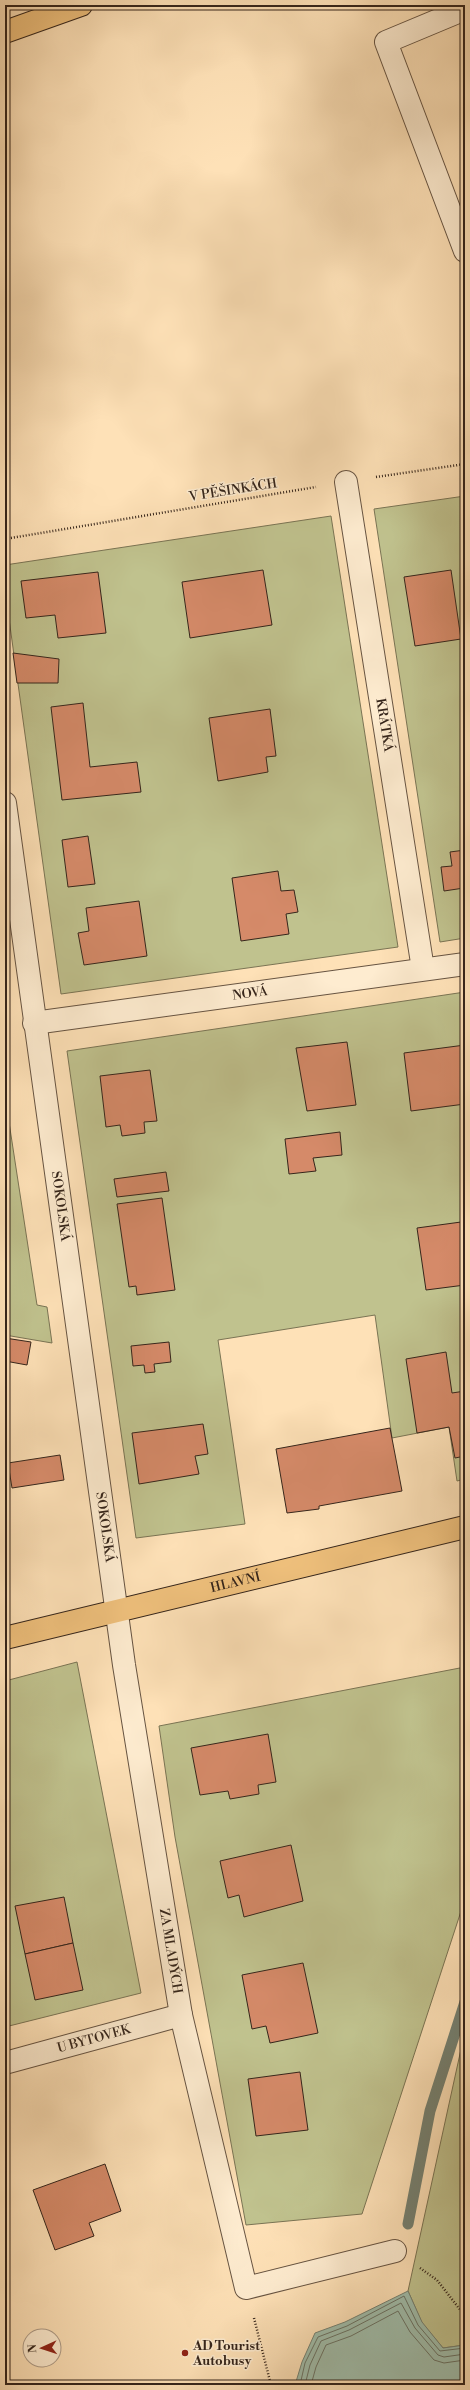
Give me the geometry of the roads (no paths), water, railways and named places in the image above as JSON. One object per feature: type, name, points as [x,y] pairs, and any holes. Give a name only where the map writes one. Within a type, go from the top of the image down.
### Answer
[{"type":"main road","points":[[5,32],[81,5]]},
{"type":"main road","name":"HLAVNÍ","points":[[5,1638],[465,1527]]},
{"type":"street","points":[[465,9],[386,42],[465,251]]},
{"type":"street","name":"KRÁTKÁ","points":[[346,482],[423,969]]},
{"type":"street","name":"SOKOLSKÁ","points":[[5,803],[34,1023],[117,1610]]},
{"type":"street","name":"NOVÁ","points":[[34,1023],[465,964]]},
{"type":"street","name":"ZA MLADÝCH","points":[[117,1610],[124,1665],[182,2014],[246,2288],[395,2251]]},
{"type":"street","name":"U BYTOVEK","points":[[5,2063],[182,2014]]},
{"type":"water","points":[[408,2291],[422,2322],[443,2348],[465,2345],[465,2385],[295,2385],[302,2362],[315,2333],[345,2322]]},
{"type":"waterway","points":[[408,2224],[430,2111],[465,2002]]},
{"type":"place","name":"AD Tourist Autobusy","points":[[185,2353]]}]
